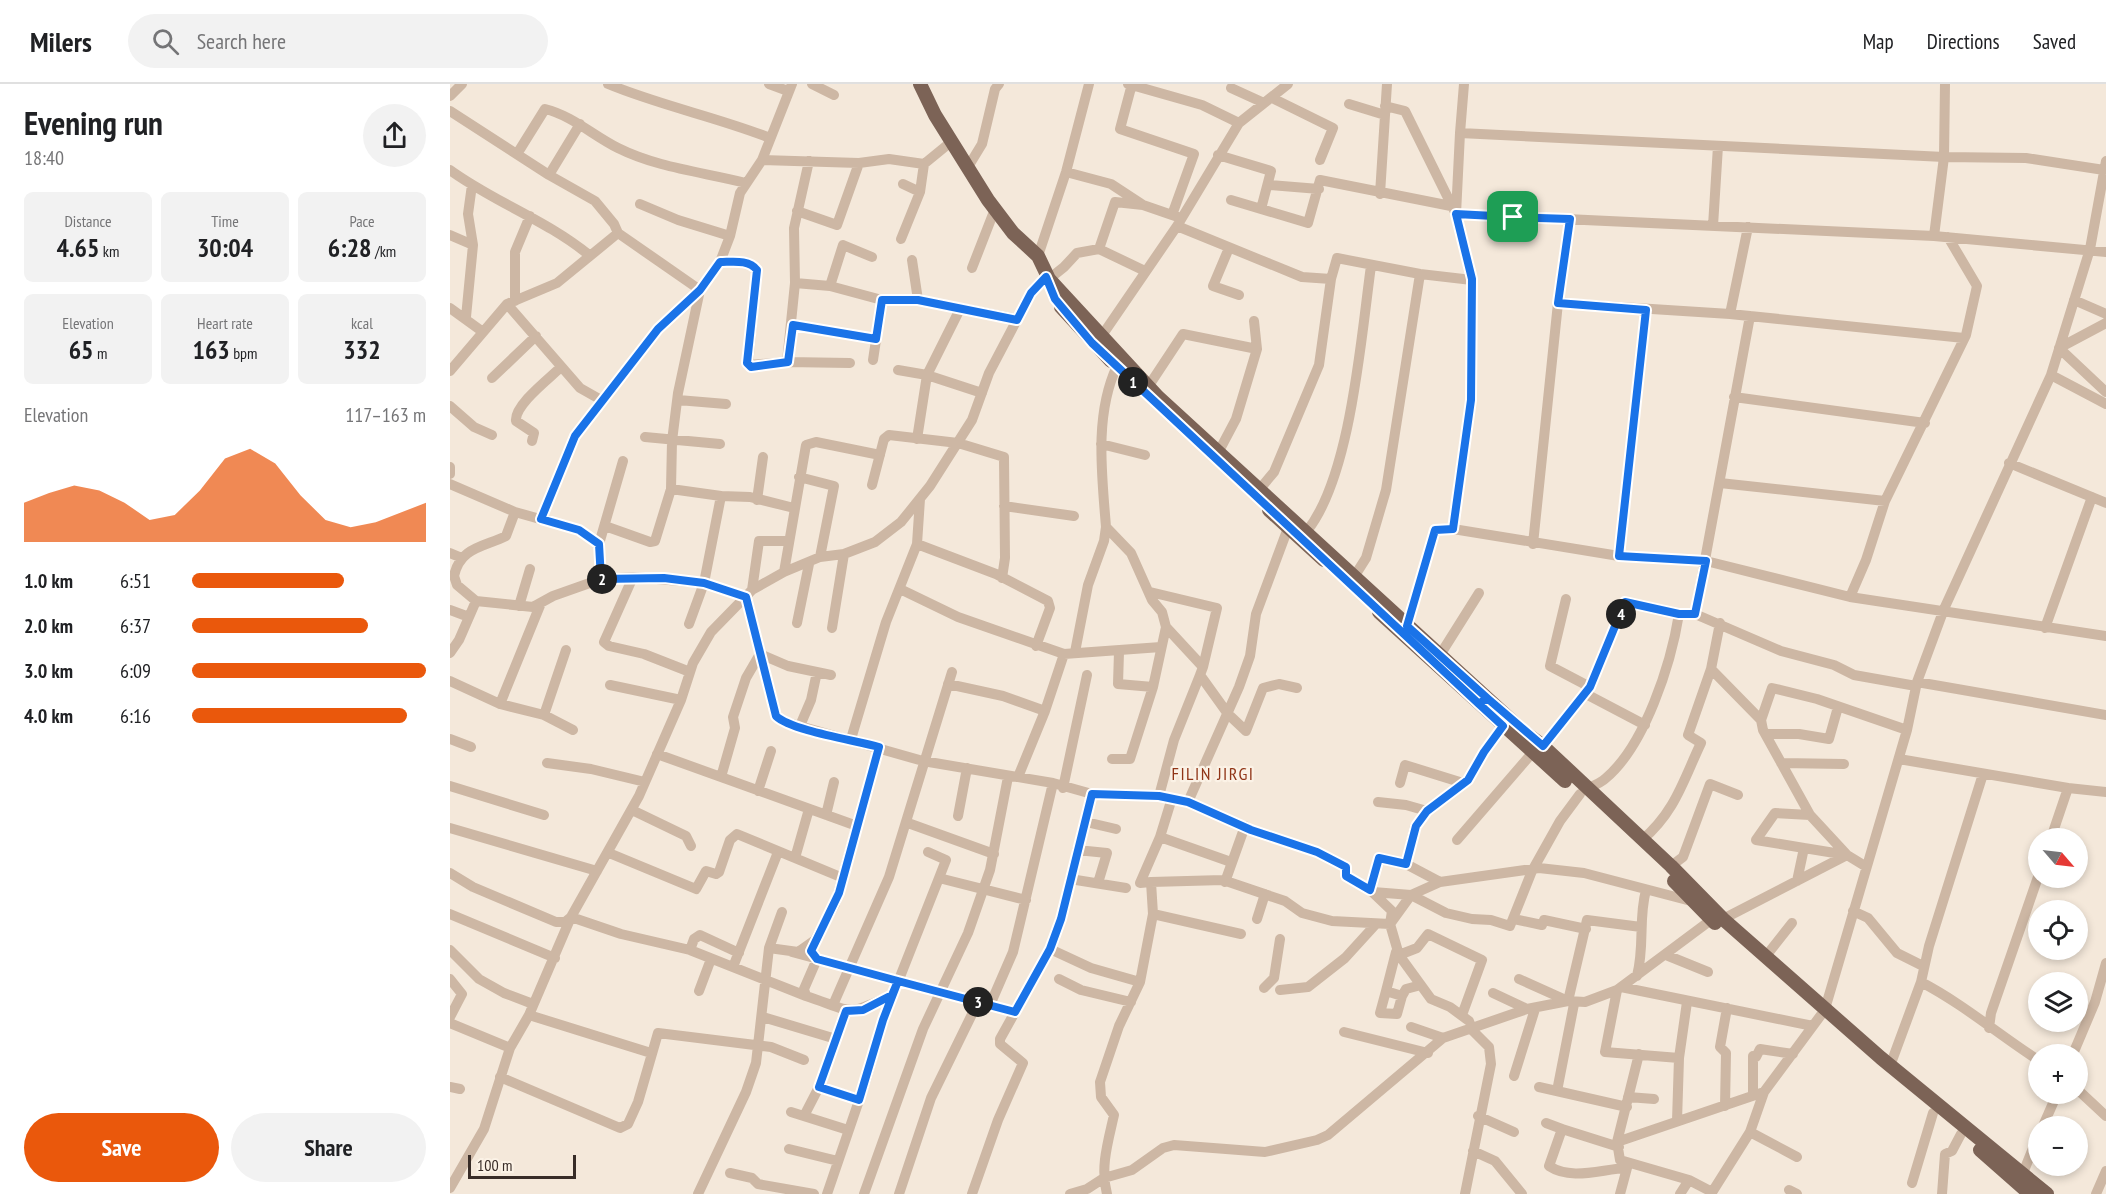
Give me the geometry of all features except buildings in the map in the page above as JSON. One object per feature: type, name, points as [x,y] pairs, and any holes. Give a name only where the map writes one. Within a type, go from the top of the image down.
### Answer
[{"type":"main road","points":[[914,84],[946,146],[993,214],[1101,338],[1148,387],[1218,453],[1307,531],[1440,656],[1483,701],[1503,726],[1538,749]]},
{"type":"main road","points":[[920,84],[935,114],[1012,233],[1038,256],[1055,299],[1092,343],[1288,528],[1538,749],[1677,884],[1691,901],[1766,956],[1820,1017],[1890,1066],[1963,1128],[2018,1183],[2047,1194]]},
{"type":"main road","points":[[1583,792],[1671,866],[1717,919],[1820,1017],[2030,1194]]},
{"type":"street","points":[[450,96],[462,84]]},
{"type":"street","points":[[608,84],[644,99],[732,123],[770,138]]},
{"type":"street","points":[[541,519],[575,436],[658,329],[700,290],[720,262],[730,236],[740,193],[762,160],[790,88],[769,84]]},
{"type":"street","points":[[812,84],[834,95]]},
{"type":"street","points":[[1038,256],[1066,172],[1089,84]]},
{"type":"street","points":[[1177,220],[1194,154],[1120,129],[1131,84],[1168,89],[1239,123]]},
{"type":"street","points":[[1101,338],[1239,123],[1288,84]]},
{"type":"street","points":[[1380,194],[1387,84]]},
{"type":"street","points":[[1454,210],[1464,84]]},
{"type":"street","points":[[1934,236],[1944,157],[1946,84]]},
{"type":"street","points":[[968,167],[982,144],[996,86]]},
{"type":"street","points":[[1231,87],[1333,128],[1320,160]]},
{"type":"street","points":[[1349,104],[1385,111],[1405,111],[1454,210],[1472,279],[1471,400],[1453,529]]},
{"type":"street","points":[[516,154],[545,109],[565,114],[617,148],[662,166],[746,183]]},
{"type":"street","points":[[450,111],[549,175],[596,201],[618,233],[700,290]]},
{"type":"street","points":[[549,175],[580,124]]},
{"type":"street","points":[[1460,133],[1944,157],[2025,158],[2105,166],[2101,223],[2070,303],[2051,375],[1944,609],[1916,684],[1899,759],[1820,1017],[1793,1054],[1759,1093],[1677,1121],[1618,1145],[1546,1123]]},
{"type":"street","points":[[901,239],[920,192],[924,164],[946,146]]},
{"type":"street","points":[[1713,226],[1718,146]]},
{"type":"street","points":[[1218,155],[1271,171],[1261,209]]},
{"type":"street","points":[[762,160],[859,163],[889,159],[924,164]]},
{"type":"street","points":[[788,362],[795,283],[794,228],[809,161]]},
{"type":"street","points":[[796,212],[837,225],[859,163]]},
{"type":"street","points":[[450,170],[472,185],[568,237],[589,255]]},
{"type":"street","points":[[1066,172],[1111,184],[1143,205],[1229,248],[1302,277],[1331,279]]},
{"type":"street","points":[[1231,200],[1308,223],[1320,180],[1454,210],[1570,219],[1934,236],[2106,252]]},
{"type":"street","points":[[903,184],[920,192]]},
{"type":"street","points":[[466,317],[473,245],[468,214],[472,185]]},
{"type":"street","points":[[1269,185],[1319,189]]},
{"type":"street","points":[[1099,249],[1115,202],[1143,205]]},
{"type":"street","points":[[640,204],[678,220],[730,236]]},
{"type":"street","points":[[972,268],[993,214]]},
{"type":"street","points":[[530,216],[515,252],[511,303],[580,388],[603,401]]},
{"type":"street","points":[[1533,544],[1558,303],[1570,219]]},
{"type":"street","points":[[1730,314],[1748,228]]},
{"type":"street","points":[[450,371],[511,303],[557,283],[618,233]]},
{"type":"street","points":[[450,235],[473,245]]},
{"type":"street","points":[[1850,597],[1866,560],[1885,501],[1925,423],[1964,338],[1977,286],[1948,237]]},
{"type":"street","points":[[830,286],[843,245],[872,257]]},
{"type":"street","points":[[1229,248],[1213,286],[1239,295]]},
{"type":"street","points":[[450,1188],[484,1129],[510,1048],[531,1010],[571,917],[632,810],[681,700],[690,672],[711,632],[749,593],[784,572],[809,564],[820,557],[844,554],[875,542],[900,522],[920,498],[972,420],[982,393],[1031,293],[1047,278],[1065,267],[1077,253],[1099,249],[1145,271]]},
{"type":"street","points":[[1259,490],[1274,472],[1319,364],[1331,279],[1337,258],[1420,274],[1472,279]]},
{"type":"street","points":[[912,260],[918,300]]},
{"type":"street","points":[[720,262],[745,262],[753,265],[757,270],[748,366],[788,362],[850,363]]},
{"type":"street","points":[[1307,531],[1319,516],[1326,501],[1350,414],[1371,266]]},
{"type":"street","points":[[1354,577],[1366,558],[1386,490],[1420,274]]},
{"type":"street","points":[[795,283],[830,286],[882,300],[918,300],[1017,320]]},
{"type":"street","points":[[605,526],[650,543],[655,542],[671,489],[672,441],[700,290]]},
{"type":"street","points":[[873,360],[882,300]]},
{"type":"street","points":[[1558,303],[1730,314],[1964,338]]},
{"type":"street","points":[[2070,303],[2106,314]]},
{"type":"street","points":[[450,308],[466,317],[483,332]]},
{"type":"street","points":[[917,439],[927,375],[960,309]]},
{"type":"street","points":[[1619,556],[1646,310]]},
{"type":"street","points":[[1695,614],[1750,316]]},
{"type":"street","points":[[1218,453],[1236,419],[1257,349],[1254,321]]},
{"type":"street","points":[[2059,348],[2106,323]]},
{"type":"street","points":[[793,325],[876,339]]},
{"type":"street","points":[[1148,387],[1183,334],[1257,349]]},
{"type":"street","points":[[492,378],[536,336]]},
{"type":"street","points":[[2059,348],[2106,392]]},
{"type":"street","points":[[450,357],[465,352]]},
{"type":"street","points":[[864,1194],[923,1029],[968,933],[994,854],[1013,777],[1070,653],[1088,585],[1104,542],[1106,527],[1101,444],[1106,405],[1117,366]]},
{"type":"street","points":[[532,441],[534,433],[516,421],[516,416],[522,405],[561,367]]},
{"type":"street","points":[[898,370],[927,375],[982,393]]},
{"type":"street","points":[[2051,375],[2106,404]]},
{"type":"street","points":[[1734,397],[1925,423]]},
{"type":"street","points":[[678,400],[726,404]]},
{"type":"street","points":[[450,406],[474,427],[492,435]]},
{"type":"street","points":[[872,485],[886,436],[958,443],[1004,457],[1005,558],[1002,578]]},
{"type":"street","points":[[645,437],[720,444]]},
{"type":"street","points":[[784,572],[806,445],[809,442],[880,455]]},
{"type":"street","points":[[1101,444],[1145,456]]},
{"type":"street","points":[[757,501],[763,457]]},
{"type":"street","points":[[601,579],[599,544],[623,460]]},
{"type":"street","points":[[2009,463],[2106,503]]},
{"type":"street","points":[[450,467],[450,474]]},
{"type":"street","points":[[799,477],[834,486],[820,557]]},
{"type":"street","points":[[1720,483],[1885,501]]},
{"type":"street","points":[[450,484],[515,512],[579,530],[599,544]]},
{"type":"street","points":[[671,489],[721,496],[750,497],[757,501],[794,508]]},
{"type":"street","points":[[689,624],[704,583],[721,496]]},
{"type":"street","points":[[2045,628],[2092,497]]},
{"type":"street","points":[[850,739],[886,622],[917,543],[920,498]]},
{"type":"street","points":[[1004,506],[1074,516]]},
{"type":"street","points":[[515,512],[506,536],[483,543],[462,558],[455,571],[455,581],[476,601],[533,607],[601,579],[633,577],[704,583],[749,593]]},
{"type":"street","points":[[1106,527],[1131,553],[1162,612],[1166,627],[1201,671],[1228,714],[1246,731],[1263,688],[1279,684],[1297,688]]},
{"type":"street","points":[[1188,802],[1228,714],[1250,656],[1257,614],[1288,528]]},
{"type":"street","points":[[1407,626],[1435,530],[1453,529],[1533,544],[1619,556],[1706,561],[1850,597],[1944,609],[2045,628],[2106,636]]},
{"type":"street","points":[[788,541],[759,541],[749,593],[760,654],[776,716],[782,722],[923,761],[1053,783],[1064,788],[1092,794],[1159,796],[1188,802],[1282,842],[1317,852],[1346,867],[1346,876],[1372,891],[1392,911],[1390,924],[1397,954],[1431,999],[1462,1015],[1469,1021],[1472,1030],[1489,1047],[1491,1064],[1465,1194]]},
{"type":"street","points":[[917,543],[1002,578],[1051,604],[1036,646]]},
{"type":"street","points":[[450,553],[462,558]]},
{"type":"street","points":[[832,628],[844,554]]},
{"type":"street","points":[[797,622],[809,564]]},
{"type":"street","points":[[519,606],[530,569]]},
{"type":"street","points":[[633,577],[604,642],[609,646],[624,647],[690,672]]},
{"type":"street","points":[[900,590],[958,617],[1036,646],[1070,653],[1119,652],[1161,647]]},
{"type":"street","points":[[1150,592],[1217,608],[1201,671],[1174,740],[1159,796]]},
{"type":"street","points":[[1440,656],[1479,593]]},
{"type":"street","points":[[1566,599],[1550,666],[1646,725]]},
{"type":"street","points":[[450,652],[459,640],[476,601]]},
{"type":"street","points":[[1457,840],[1588,690],[1625,602],[1679,614],[1695,614],[1781,651],[1834,664],[1854,675],[2106,715]]},
{"type":"street","points":[[500,704],[541,603]]},
{"type":"street","points":[[450,610],[469,617]]},
{"type":"street","points":[[1372,891],[1411,895],[1446,913],[1472,920],[1491,920],[1510,926],[1532,871],[1560,821],[1583,792],[1606,779],[1633,746],[1646,725],[1679,614]]},
{"type":"street","points":[[1642,840],[1661,824],[1671,810],[1701,744],[1688,735],[1711,669],[1720,623]]},
{"type":"street","points":[[1112,759],[1130,759],[1153,687],[1166,627]]},
{"type":"street","points":[[544,715],[566,650]]},
{"type":"street","points":[[1119,652],[1118,684],[1153,687]]},
{"type":"street","points":[[760,654],[788,666],[831,675]]},
{"type":"street","points":[[721,777],[735,728],[733,717],[746,678],[760,654]]},
{"type":"street","points":[[1711,669],[1761,720],[1766,734],[1810,815],[1847,855],[1865,866]]},
{"type":"street","points":[[799,728],[811,700],[817,672]]},
{"type":"street","points":[[833,1005],[889,877],[908,823],[923,761],[952,672]]},
{"type":"street","points":[[1064,788],[1087,675]]},
{"type":"street","points":[[450,681],[500,704],[544,715],[573,729]]},
{"type":"street","points":[[948,684],[1003,696],[1045,711]]},
{"type":"street","points":[[610,685],[681,700]]},
{"type":"street","points":[[1761,720],[1772,688],[1838,706],[1907,730]]},
{"type":"street","points":[[1766,734],[1799,734],[1829,739],[1838,706]]},
{"type":"street","points":[[1406,864],[1416,826],[1427,811],[1468,780],[1484,752],[1503,726]]},
{"type":"street","points":[[450,740],[471,747]]},
{"type":"street","points":[[817,959],[811,951],[814,940],[835,904],[879,747]]},
{"type":"street","points":[[758,791],[771,751]]},
{"type":"street","points":[[657,754],[857,826]]},
{"type":"street","points":[[1899,759],[2068,788],[2106,792]]},
{"type":"street","points":[[547,763],[591,769],[645,783]]},
{"type":"street","points":[[1781,763],[1844,764]]},
{"type":"street","points":[[1400,783],[1405,765],[1463,783]]},
{"type":"street","points":[[958,816],[967,768]]},
{"type":"street","points":[[1890,1066],[1921,982],[1923,966],[1983,774]]},
{"type":"street","points":[[826,815],[834,782]]},
{"type":"street","points":[[990,1005],[1013,952],[1053,783]]},
{"type":"street","points":[[1671,866],[1683,857],[1710,784],[1738,795]]},
{"type":"street","points":[[450,786],[544,815]]},
{"type":"street","points":[[2054,828],[2068,788]]},
{"type":"street","points":[[972,1194],[998,1120],[1023,1063],[1000,1042],[1050,949],[1061,919],[1092,794]]},
{"type":"street","points":[[1172,798],[1160,837],[1140,884],[1225,882],[1284,901],[1302,913],[1332,921],[1390,924]]},
{"type":"street","points":[[1378,802],[1406,805],[1427,811]]},
{"type":"street","points":[[795,858],[809,809]]},
{"type":"street","points":[[632,810],[686,836],[691,846]]},
{"type":"street","points":[[1810,815],[1775,813],[1756,840],[1847,855]]},
{"type":"street","points":[[1086,822],[1116,829]]},
{"type":"street","points":[[908,823],[994,854]]},
{"type":"street","points":[[1225,882],[1245,826]]},
{"type":"street","points":[[450,828],[597,871]]},
{"type":"street","points":[[609,853],[696,890],[706,871],[716,874],[719,872],[732,836],[736,834],[843,878]]},
{"type":"street","points":[[1160,837],[1231,862]]},
{"type":"street","points":[[1797,881],[1804,848]]},
{"type":"street","points":[[1077,850],[1107,853],[1098,883]]},
{"type":"street","points":[[733,967],[778,852]]},
{"type":"street","points":[[827,1194],[892,995],[946,860],[928,852]]},
{"type":"street","points":[[1070,1194],[1087,1189],[1104,1178],[1132,1170],[1163,1148],[1174,1145],[1265,1152],[1317,1140],[1328,1135],[1443,1038],[1531,1009],[1585,1002],[1619,988],[1717,919],[1847,855]]},
{"type":"street","points":[[1372,891],[1379,858],[1406,864],[1440,882]]},
{"type":"street","points":[[1390,924],[1411,895],[1440,882],[1491,874],[1532,871],[1539,868],[1584,873],[1691,901]]},
{"type":"street","points":[[450,873],[473,887],[556,922],[565,922],[571,917]]},
{"type":"street","points":[[939,878],[1026,900]]},
{"type":"street","points":[[1070,879],[1126,888]]},
{"type":"street","points":[[1107,1194],[1104,1178],[1105,1149],[1114,1115],[1101,1096],[1100,1082],[1119,1026],[1140,982],[1153,914],[1151,882]]},
{"type":"street","points":[[1989,1028],[1991,1013],[2034,888]]},
{"type":"street","points":[[1637,976],[1642,957],[1640,912],[1646,890]]},
{"type":"street","points":[[1257,919],[1265,894]]},
{"type":"street","points":[[1853,911],[1868,918],[1898,953],[1923,966]]},
{"type":"street","points":[[698,1194],[746,1092],[763,1017],[770,948],[782,912]]},
{"type":"street","points":[[450,914],[555,958]]},
{"type":"street","points":[[1153,914],[1241,934]]},
{"type":"street","points":[[571,917],[621,934],[690,950],[846,1011],[863,1010],[892,995]]},
{"type":"street","points":[[1514,919],[1542,924],[1544,920],[1586,929]]},
{"type":"street","points":[[1557,1091],[1587,921],[1641,927]]},
{"type":"street","points":[[1766,956],[1792,923]]},
{"type":"street","points":[[1280,990],[1308,987],[1345,958],[1376,924]]},
{"type":"street","points":[[1397,954],[1417,948],[1428,934],[1482,960],[1462,1015]]},
{"type":"street","points":[[690,950],[694,939],[700,935],[739,953]]},
{"type":"street","points":[[1264,988],[1274,978],[1280,939]]},
{"type":"street","points":[[792,952],[798,952],[814,940]]},
{"type":"street","points":[[770,948],[1015,1012]]},
{"type":"street","points":[[1050,949],[1091,968],[1140,982]]},
{"type":"street","points":[[450,950],[479,979],[531,1010],[651,1053]]},
{"type":"street","points":[[1397,954],[1380,1013],[1397,1014],[1406,989],[1421,985]]},
{"type":"street","points":[[1666,954],[1708,972]]},
{"type":"street","points":[[699,991],[711,959]]},
{"type":"street","points":[[806,996],[804,989],[817,959]]},
{"type":"street","points":[[2077,1044],[2095,1002],[2106,963]]},
{"type":"street","points":[[450,979],[462,994],[450,1017]]},
{"type":"street","points":[[1059,979],[1081,990],[1131,1002]]},
{"type":"street","points":[[1519,979],[1571,1002]]},
{"type":"street","points":[[1921,982],[1957,1001],[1989,1028],[2028,1053]]},
{"type":"street","points":[[1619,988],[1727,1008],[1820,1017]]},
{"type":"street","points":[[1619,988],[1605,1052],[1679,1058]]},
{"type":"street","points":[[1386,991],[1402,996]]},
{"type":"street","points":[[1493,993],[1531,1009]]},
{"type":"street","points":[[899,1194],[931,1098],[978,1002]]},
{"type":"street","points":[[1677,1121],[1679,1058],[1687,1002]]},
{"type":"street","points":[[2095,1002],[2106,1008]]},
{"type":"street","points":[[1725,1106],[1726,1053],[1720,1047],[1727,1008]]},
{"type":"street","points":[[1514,1076],[1531,1009]]},
{"type":"street","points":[[804,1116],[819,1087],[846,1011]]},
{"type":"street","points":[[763,1017],[836,1039]]},
{"type":"street","points":[[450,1023],[510,1048]]},
{"type":"street","points":[[1411,1027],[1443,1038]]},
{"type":"street","points":[[1344,1032],[1428,1053]]},
{"type":"street","points":[[500,1077],[620,1128],[624,1127],[638,1101],[658,1033],[771,1047],[804,1060]]},
{"type":"street","points":[[1562,1129],[1549,1166],[1558,1172],[1578,1174],[1623,1164],[1689,1180],[1712,1193],[1749,1132],[1759,1093],[1753,1056],[1756,1057],[1760,1049],[1793,1054]]},
{"type":"street","points":[[1620,1194],[1623,1164],[1618,1145],[1639,1054]]},
{"type":"street","points":[[819,1087],[859,1100]]},
{"type":"street","points":[[1539,1087],[1627,1102],[1654,1099]]},
{"type":"street","points":[[2088,1099],[2106,1116]]},
{"type":"street","points":[[791,1112],[848,1130]]},
{"type":"street","points":[[1912,1183],[1933,1113]]},
{"type":"street","points":[[1479,1116],[1514,1132]]},
{"type":"street","points":[[1749,1132],[1797,1157]]},
{"type":"street","points":[[1942,1194],[1945,1154],[1952,1151],[1961,1134]]},
{"type":"street","points":[[789,1149],[838,1161]]},
{"type":"street","points":[[1473,1151],[1495,1161],[1522,1194]]},
{"type":"street","points":[[2018,1183],[2028,1160]]},
{"type":"street","points":[[2096,1194],[2106,1171]]},
{"type":"street","points":[[730,1173],[752,1178],[758,1184],[814,1194]]},
{"type":"street","points":[[1680,1194],[1689,1180]]},
{"type":"district","name":"FILIN JIRGI","points":[[1213,773]]},
{"type":"route","points":[[1513,217],[1456,214],[1472,279],[1471,400],[1453,529],[1435,530],[1407,626],[1487,698],[1479,704],[1250,493],[1092,343],[1055,299],[1046,277],[1031,293],[1017,320],[918,300],[882,300],[876,339],[793,325],[788,362],[751,367],[747,363],[757,270],[753,265],[745,262],[720,262],[700,290],[658,329],[575,436],[541,519],[579,530],[599,544],[598,561],[601,579],[664,578],[704,583],[746,597],[776,716],[782,722],[799,728],[879,747],[839,893],[814,940],[811,951],[817,959],[898,981],[883,1020],[859,1100],[819,1087],[846,1011],[863,1010],[892,995],[898,981],[1015,1012],[1050,949],[1061,919],[1092,794],[1159,796],[1188,802],[1251,830],[1317,852],[1346,867],[1346,876],[1370,890],[1379,858],[1406,864],[1416,826],[1427,811],[1468,780],[1484,752],[1503,726],[1479,704],[1487,698],[1543,746],[1590,687],[1625,602],[1679,614],[1695,614],[1706,561],[1619,556],[1646,310],[1558,303],[1570,219],[1513,217]]}]
